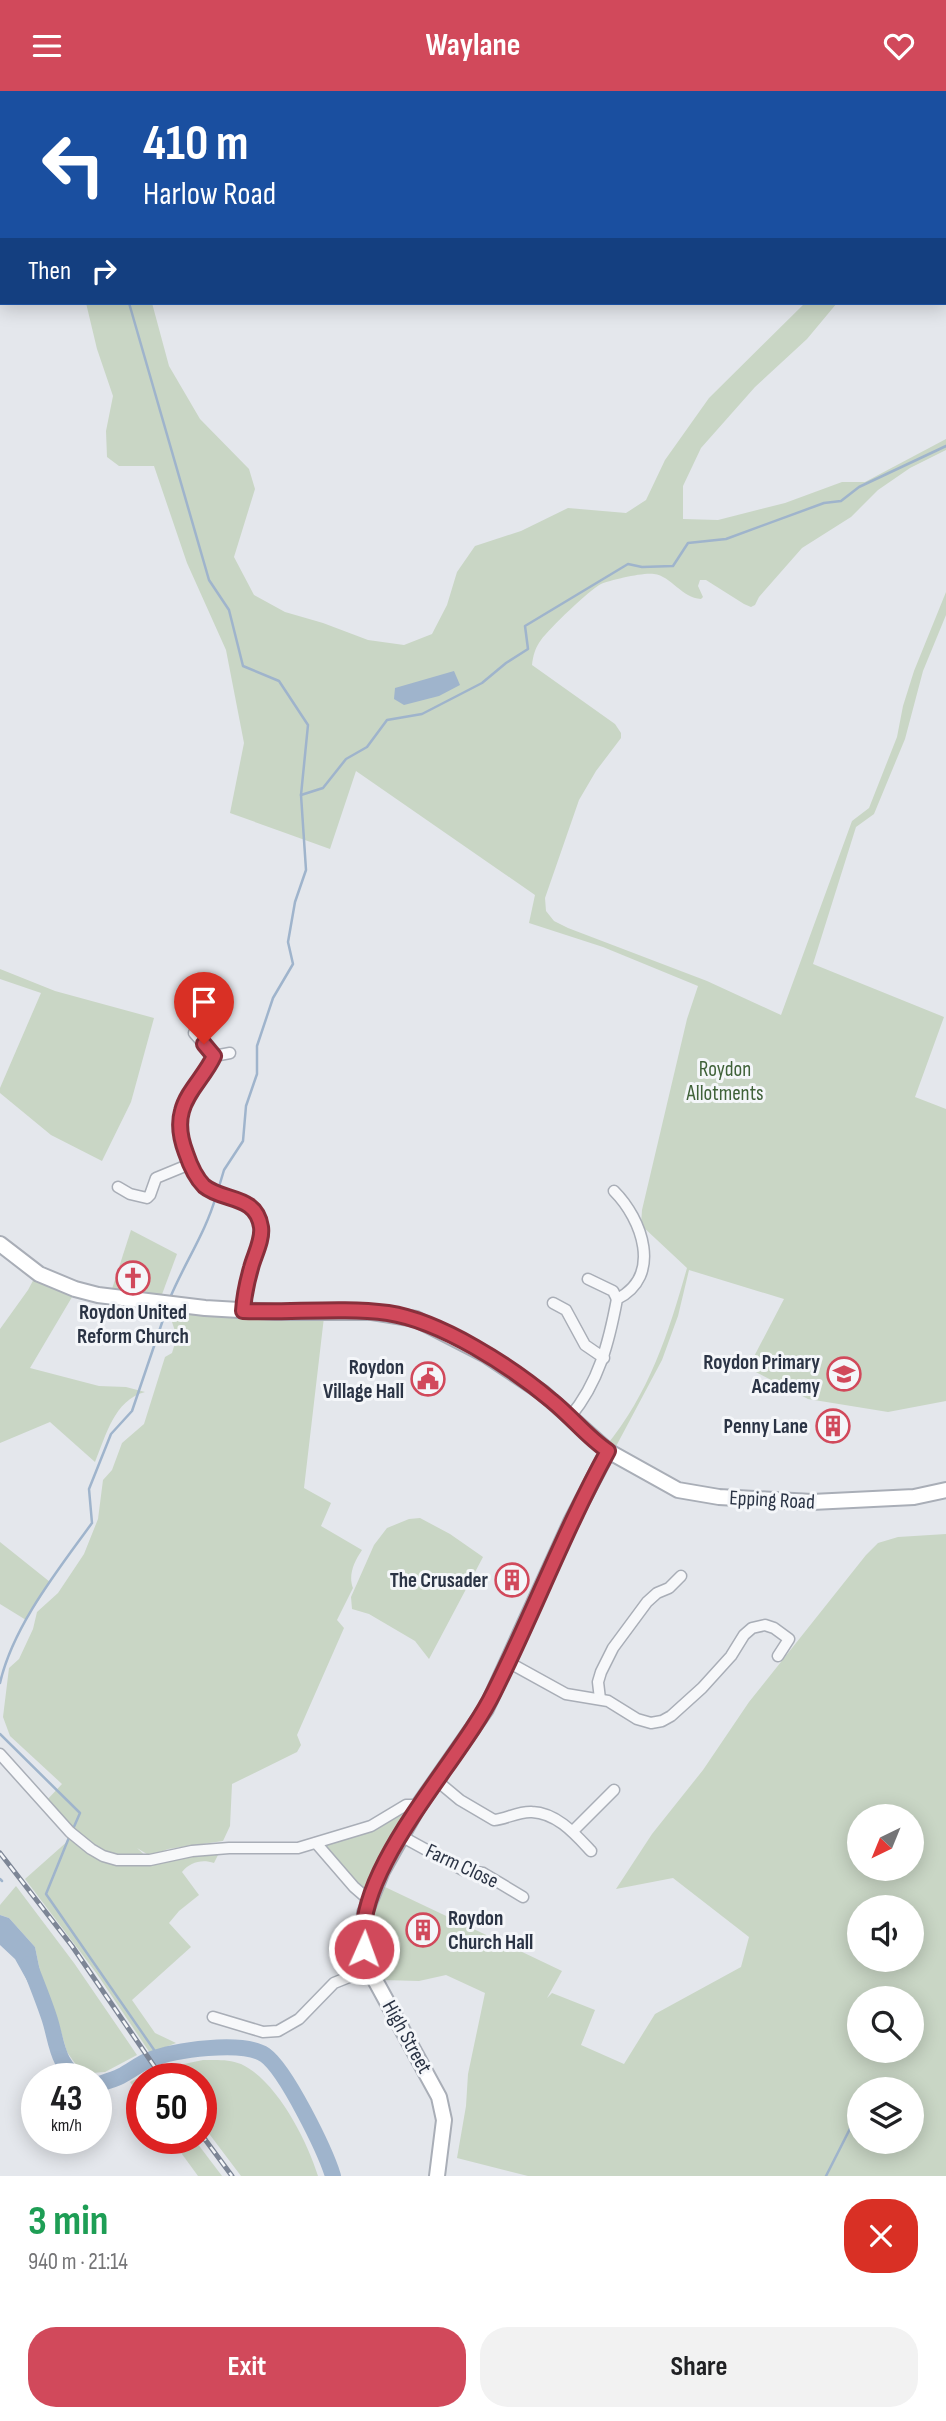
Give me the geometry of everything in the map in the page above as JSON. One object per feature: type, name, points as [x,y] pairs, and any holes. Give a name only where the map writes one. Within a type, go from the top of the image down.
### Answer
[{"type":"main road","name":"Epping Road","points":[[0,1244],[39,1274],[75,1289],[143,1302],[243,1311],[372,1311],[416,1319],[486,1355],[543,1394],[608,1451],[678,1490],[719,1497],[829,1502],[914,1497],[946,1490]]},
{"type":"main road","name":"High Street","points":[[437,2176],[444,2120],[439,2097],[429,2074],[369,1969],[362,1939],[369,1900],[419,1805],[475,1727],[508,1662],[571,1522],[608,1451]]},
{"type":"street","points":[[194,1033],[214,1056]]},
{"type":"street","points":[[214,1056],[230,1053]]},
{"type":"street","points":[[214,1056],[207,1072],[185,1101],[181,1114],[181,1133],[190,1164],[205,1187],[218,1194],[236,1197],[248,1205],[257,1215],[262,1229],[250,1270],[243,1311]]},
{"type":"street","points":[[118,1187],[130,1194],[146,1198],[150,1195],[156,1178],[190,1164]]},
{"type":"street","points":[[614,1191],[624,1202],[641,1231],[644,1264],[634,1285],[627,1294],[617,1299]]},
{"type":"street","points":[[570,1417],[586,1395],[604,1358],[617,1299],[612,1291],[588,1279]]},
{"type":"street","points":[[553,1303],[566,1310],[585,1345],[604,1358]]},
{"type":"street","points":[[600,1699],[598,1682],[613,1649],[647,1602],[657,1593],[669,1588],[681,1576]]},
{"type":"street","points":[[508,1662],[566,1694],[608,1700],[637,1720],[650,1723],[662,1721],[702,1688],[752,1628],[765,1625],[789,1639],[778,1656]]},
{"type":"street","points":[[0,1754],[70,1832],[91,1849],[110,1858],[150,1860],[192,1851],[298,1848],[371,1826],[406,1805],[419,1805]]},
{"type":"street","points":[[436,1780],[460,1800],[494,1820],[531,1811],[556,1820],[573,1832],[591,1851]]},
{"type":"street","points":[[573,1832],[614,1790]]},
{"type":"street","name":"Farm Close","points":[[401,1836],[463,1870],[483,1873],[523,1897]]},
{"type":"street","points":[[316,1843],[369,1900]]},
{"type":"street","points":[[213,2017],[263,2032],[278,2031],[299,2019],[334,1983],[369,1969]]},
{"type":"green space","name":"Roydon Allotments","points":[[86,305],[153,305],[169,366],[200,419],[249,469],[255,489],[234,557],[254,595],[285,612],[368,640],[404,645],[432,634],[447,605],[457,572],[475,546],[521,531],[568,508],[626,513],[646,500],[665,460],[709,398],[803,305],[835,305],[807,339],[755,387],[701,448],[683,486],[683,519],[718,520],[785,503],[842,482],[865,482],[946,439],[946,450],[910,468],[878,490],[851,517],[802,548],[755,605],[751,607],[744,604],[706,580],[700,580],[698,586],[703,597],[701,599],[688,595],[654,574],[612,580],[595,588],[552,627],[537,646],[532,665],[615,724],[621,733],[621,738],[596,771],[579,800],[545,898],[546,911],[554,921],[568,928],[707,981],[781,1015],[852,821],[869,808],[897,737],[914,671],[946,592],[946,615],[923,671],[905,739],[874,814],[856,827],[813,964],[944,1017],[915,1097],[946,1109],[946,1401],[888,1412],[808,1399],[748,1368],[784,1299],[689,1270],[678,1316],[662,1360],[613,1452],[606,1446],[646,1384],[665,1339],[687,1268],[641,1225],[642,1210],[687,1019],[698,986],[603,947],[529,923],[535,895],[356,771],[330,849],[230,813],[244,743],[226,650],[187,563],[154,466],[119,466],[107,457],[106,431],[113,396],[97,349]]},
{"type":"green space","points":[[0,969],[55,991],[154,1018],[131,1102],[102,1161],[51,1135],[0,1093],[41,993],[0,979]]},
{"type":"green space","points":[[131,1230],[177,1254],[161,1297],[112,1289]]},
{"type":"green space","points":[[36,1275],[75,1292],[30,1368],[99,1386],[126,1387],[145,1392],[134,1396],[118,1411],[95,1462],[50,1422],[0,1443],[0,1329]]},
{"type":"green space","points":[[176,1306],[324,1317],[304,1488],[331,1503],[321,1526],[362,1550],[353,1569],[353,1588],[337,1620],[344,1628],[297,1735],[301,1745],[297,1752],[232,1784],[230,1826],[223,1841],[168,1849],[150,1856],[137,1848],[150,1860],[222,1847],[214,1863],[196,1862],[182,1872],[199,1895],[169,1923],[191,1947],[132,2000],[155,2033],[176,2043],[150,2053],[97,1974],[25,1879],[78,1832],[46,1801],[62,1784],[10,1736],[3,1717],[9,1668],[19,1659],[33,1629],[37,1612],[58,1593],[84,1554],[98,1519],[103,1480],[112,1470],[122,1443],[144,1424],[165,1357],[172,1353],[177,1337],[172,1322]]},
{"type":"green space","points":[[420,1518],[450,1534],[483,1557],[429,1659],[415,1641],[369,1614],[352,1609],[351,1597],[374,1545],[387,1528],[409,1519]]},
{"type":"green space","points":[[946,1534],[946,2176],[528,2176],[457,2158],[466,2106],[468,2074],[485,1993],[446,1975],[419,1981],[383,1980],[372,1956],[369,1933],[374,1910],[385,1887],[562,1971],[547,1998],[552,1993],[595,2010],[581,2045],[624,2064],[655,2014],[741,1967],[749,1937],[673,1878],[616,1889],[652,1834],[703,1770],[749,1702],[878,1543],[898,1537]]},
{"type":"green space","points":[[0,1542],[50,1582],[26,1620],[0,1604]]},
{"type":"green space","points":[[404,1810],[363,1892],[324,1845],[380,1827]]},
{"type":"green space","points":[[16,1886],[74,1963],[137,2055],[112,2068],[112,2063],[75,2063],[67,2052],[42,1981],[35,1947],[9,1918],[0,1915],[0,1905]]},
{"type":"green space","points":[[203,2060],[227,2061],[241,2064],[254,2072],[278,2097],[298,2129],[318,2176],[241,2176],[217,2144],[217,2063],[189,2063]]},
{"type":"green space","points":[[182,2154],[205,2154],[222,2176],[198,2176]]},
{"type":"water","points":[[454,671],[460,685],[439,696],[404,705],[394,699],[395,688]]},
{"type":"water","points":[[0,1915],[9,1918],[35,1947],[42,1981],[29,1984],[15,1959],[0,1945]]},
{"type":"waterway","points":[[130,305],[209,580],[229,610],[243,666],[279,681],[308,725],[301,795],[306,870],[295,902],[288,942],[293,964],[273,998],[257,1046],[257,1074],[246,1106],[243,1141],[224,1170],[218,1190]]},
{"type":"waterway","points":[[301,795],[323,788],[346,759],[367,747],[387,720],[422,714],[482,683],[528,649],[525,626],[628,564],[642,567],[673,566],[688,543],[726,539],[824,503],[841,501],[859,487],[946,446]]},
{"type":"waterway","points":[[170,1298],[207,1222],[216,1196]]},
{"type":"waterway","points":[[0,1683],[15,1641],[38,1599],[92,1523],[89,1489],[111,1434],[132,1411],[167,1308]]},
{"type":"waterway","points":[[0,1734],[80,1813],[73,1829]]},
{"type":"waterway","points":[[70,1835],[46,1894],[159,2057]]},
{"type":"waterway","points":[[29,1964],[63,2063]]},
{"type":"waterway","points":[[112,2079],[149,2060],[174,2053],[225,2047],[254,2050],[274,2063],[294,2093],[314,2130],[333,2176]]},
{"type":"waterway","points":[[826,2176],[847,2135]]},
{"type":"railway","points":[[0,1853],[72,1946],[152,2063]]},
{"type":"railway","points":[[216,2154],[232,2176]]},
{"type":"place","name":"Roydon United Reform Church","points":[[133,1278]]},
{"type":"place","name":"Roydon Primary Academy","points":[[844,1374]]},
{"type":"place","name":"Roydon Village Hall","points":[[428,1379]]},
{"type":"place","name":"Penny Lane","points":[[833,1426]]},
{"type":"place","name":"The Crusader","points":[[512,1580]]},
{"type":"place","name":"Roydon Church Hall","points":[[423,1930]]},
{"type":"route","points":[[204,1044],[214,1056],[207,1072],[185,1101],[181,1114],[181,1133],[190,1164],[205,1187],[218,1194],[236,1197],[248,1205],[257,1215],[262,1229],[250,1270],[243,1311],[372,1311],[416,1319],[467,1344],[529,1383],[608,1451],[571,1522],[486,1709],[419,1805],[382,1871],[365,1913],[362,1930],[364,1949]]}]
